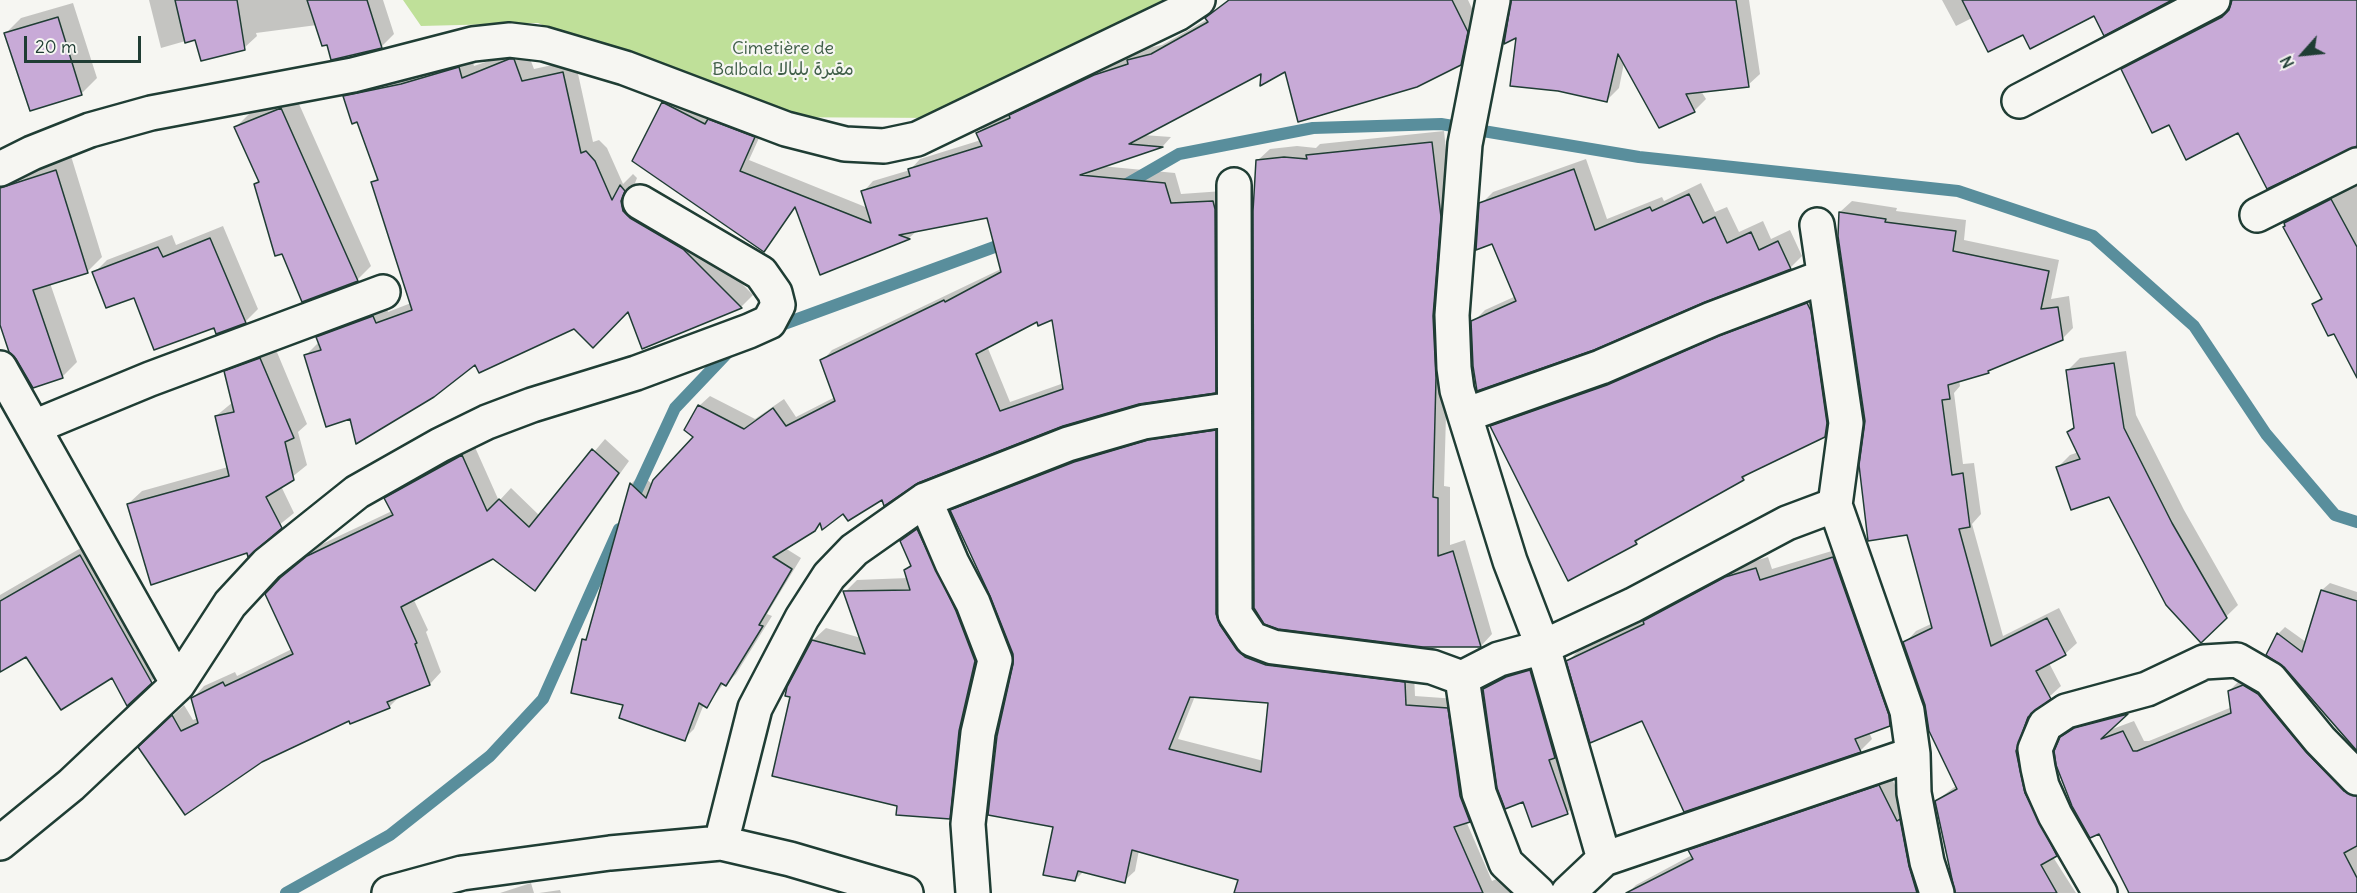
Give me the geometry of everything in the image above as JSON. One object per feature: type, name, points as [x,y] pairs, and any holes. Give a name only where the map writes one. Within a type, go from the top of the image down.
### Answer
[{"type":"street","points":[[0,169],[32,153],[90,130],[151,113],[353,75],[472,44],[510,40],[544,44],[615,65],[786,129],[845,144],[884,146],[917,139],[945,126],[1177,14],[1198,0]]},
{"type":"street","points":[[1493,0],[1465,144],[1452,315],[1456,379],[1510,561],[1543,647],[1604,859]]},
{"type":"street","points":[[2019,100],[2213,0]]},
{"type":"street","points":[[2257,215],[2357,165]]},
{"type":"street","points":[[1234,185],[1235,614],[1252,639],[1273,647],[1432,667],[1462,678],[1498,659],[1543,647],[1633,605],[1786,523],[1835,505]]},
{"type":"street","points":[[0,843],[71,785],[178,684],[231,604],[267,564],[357,492],[440,445],[487,422],[532,405],[636,373],[768,322],[778,305],[775,293],[761,273],[640,202]]},
{"type":"street","points":[[1817,225],[1846,423],[1835,505],[1907,711],[1913,754],[1914,793],[1927,862],[1937,893]]},
{"type":"street","points":[[1465,415],[1601,367],[1712,319],[1823,277]]},
{"type":"street","points":[[34,427],[150,379],[383,292]]},
{"type":"street","points":[[0,368],[178,684]]},
{"type":"street","points":[[721,843],[754,708],[802,618],[829,576],[854,550],[925,500],[1068,444],[1144,422],[1233,409]]},
{"type":"street","points":[[925,500],[952,563],[973,603],[995,660],[978,734],[968,824],[973,893]]},
{"type":"street","points":[[2100,893],[2055,815],[2042,786],[2038,768],[2035,749],[2045,725],[2066,711],[2147,689],[2204,662],[2237,660],[2270,679],[2320,740],[2357,778]]},
{"type":"street","points":[[1462,678],[1479,793],[1506,863],[1538,893]]},
{"type":"street","points":[[1568,893],[1604,859],[1913,754]]},
{"type":"street","points":[[389,893],[462,873],[610,853],[721,843],[790,859],[906,893]]},
{"type":"green space","name":"Cimetière de Balbala مقبرة بلبالا","points":[[403,0],[1163,0],[941,118],[755,117],[538,23],[421,26]]},
{"type":"building","points":[[175,0],[237,0],[245,50],[201,61],[195,40],[185,43]]},
{"type":"building","points":[[307,0],[367,0],[382,48],[331,60],[327,45],[322,46]]},
{"type":"building","points":[[1229,0],[1452,0],[1468,32],[1461,65],[1417,87],[1298,122],[1285,72],[1260,86],[1261,74],[1129,144],[1163,147],[1080,175],[1165,183],[1171,203],[1213,201],[1215,209],[1216,393],[1139,404],[1063,426],[918,483],[884,506],[882,500],[848,521],[843,514],[822,530],[820,523],[815,531],[773,557],[792,569],[759,625],[763,626],[726,686],[721,683],[707,708],[699,703],[685,741],[619,718],[623,705],[571,693],[582,639],[586,640],[630,483],[646,498],[653,480],[693,437],[684,430],[698,405],[744,429],[773,408],[786,426],[835,401],[820,360],[944,300],[945,302],[1001,272],[987,218],[899,235],[910,239],[820,275],[795,207],[764,252],[632,161],[662,102],[705,124],[708,119],[755,137],[740,171],[871,223],[861,191],[910,176],[908,169],[982,146],[976,133],[1094,75],[1128,64],[1127,60],[1151,54],[1208,22],[1205,18]],"holes":[[[1052,320],[1063,389],[1000,411],[976,354],[1037,322],[1038,326]]]},
{"type":"building","points":[[1511,0],[1736,0],[1749,87],[1686,94],[1695,112],[1659,128],[1618,54],[1607,102],[1558,91],[1510,86],[1516,38],[1504,44]]},
{"type":"building","points":[[1962,0],[2172,0],[2104,36],[2094,16],[2030,49],[2023,35],[1988,52]]},
{"type":"building","points":[[2232,0],[2357,0],[2357,146],[2267,189],[2238,133],[2186,160],[2169,125],[2152,133],[2121,69],[2222,17],[2229,10]]},
{"type":"building","points":[[58,17],[82,95],[30,111],[4,33]]},
{"type":"building","points":[[514,59],[522,81],[563,72],[581,153],[586,151],[595,161],[612,200],[620,185],[625,191],[621,201],[623,211],[630,218],[683,249],[742,308],[642,349],[628,312],[593,348],[574,329],[479,373],[475,365],[434,397],[356,444],[350,419],[326,427],[304,355],[321,350],[316,337],[373,316],[376,323],[412,310],[371,182],[378,180],[357,122],[352,124],[343,96],[401,84],[459,67],[462,78]]},
{"type":"building","points":[[281,108],[358,281],[302,302],[282,254],[275,256],[254,184],[259,182],[234,127]]},
{"type":"building","points":[[1432,142],[1441,217],[1433,316],[1436,378],[1433,497],[1438,498],[1438,556],[1453,551],[1481,647],[1423,647],[1278,629],[1264,624],[1254,608],[1253,211],[1256,160],[1284,157],[1307,159],[1306,155]]},
{"type":"building","points":[[1574,169],[1595,230],[1650,207],[1652,211],[1689,194],[1703,223],[1715,217],[1727,243],[1751,232],[1759,250],[1778,241],[1791,269],[1705,302],[1594,350],[1477,391],[1473,366],[1471,321],[1516,301],[1492,244],[1476,250],[1479,203]]},
{"type":"building","points":[[56,170],[88,273],[33,290],[63,378],[33,388],[16,359],[9,352],[0,325],[0,188]]},
{"type":"building","points":[[2331,199],[2357,247],[2357,378],[2334,334],[2328,336],[2312,304],[2322,299],[2283,227],[2284,223]]},
{"type":"building","points":[[1839,212],[1886,219],[1885,222],[1956,231],[1953,251],[2049,271],[2041,309],[2058,307],[2063,340],[1988,371],[1989,373],[1948,385],[1950,399],[1942,400],[1952,475],[1963,473],[1970,527],[1959,529],[1991,646],[2047,618],[2066,655],[2036,671],[2051,699],[2028,717],[2016,751],[2025,793],[2057,856],[2041,865],[2057,893],[1955,893],[1935,801],[1957,789],[1929,731],[1925,705],[1903,642],[1932,628],[1907,535],[1868,541],[1859,465],[1865,421],[1838,236]]},
{"type":"building","points":[[210,238],[246,323],[216,334],[214,328],[154,350],[134,298],[106,308],[92,272],[158,247],[163,257]]},
{"type":"building","points":[[1807,303],[1811,311],[1827,423],[1825,437],[1742,477],[1744,480],[1635,541],[1637,544],[1568,581],[1490,426],[1607,385],[1719,336]]},
{"type":"building","points":[[260,358],[294,438],[285,442],[294,480],[266,497],[282,528],[248,557],[247,553],[151,585],[127,504],[229,476],[215,416],[234,412],[224,371]]},
{"type":"building","points":[[2114,363],[2124,428],[2172,523],[2227,618],[2201,643],[2166,605],[2109,497],[2071,510],[2056,467],[2080,459],[2067,432],[2074,428],[2066,370]]},
{"type":"building","points":[[1216,430],[1216,614],[1220,625],[1237,650],[1245,657],[1266,665],[1405,682],[1406,705],[1448,708],[1460,796],[1470,822],[1454,827],[1483,893],[1234,893],[1238,880],[1132,850],[1125,883],[1078,871],[1075,881],[1043,875],[1053,827],[988,815],[997,736],[1013,664],[1013,654],[990,596],[950,510],[1074,462],[1148,440]],"holes":[[[1190,697],[1268,703],[1261,772],[1169,749]]]},
{"type":"building","points":[[592,449],[619,473],[535,591],[493,559],[401,607],[417,643],[415,644],[430,685],[387,702],[390,708],[350,724],[349,721],[262,762],[185,815],[138,747],[172,715],[181,731],[198,723],[191,698],[223,682],[225,686],[293,654],[265,594],[280,578],[307,556],[393,515],[384,498],[462,455],[487,511],[499,499],[529,527]]},
{"type":"building","points":[[917,529],[956,611],[975,661],[959,731],[950,819],[896,815],[897,806],[772,776],[790,697],[785,696],[787,687],[812,640],[865,654],[843,591],[910,590],[904,570],[911,566],[900,541]]},
{"type":"building","points":[[80,555],[152,683],[127,706],[112,678],[61,710],[26,657],[0,672],[0,601]]},
{"type":"building","points":[[1833,557],[1889,715],[1890,726],[1855,739],[1861,752],[1684,812],[1642,721],[1590,743],[1566,661],[1644,624],[1643,621],[1725,577],[1756,568],[1760,580]]},
{"type":"building","points":[[2321,590],[2357,601],[2357,751],[2284,667],[2266,655],[2277,633],[2302,652]]},
{"type":"building","points":[[1530,670],[1555,758],[1549,760],[1568,814],[1532,827],[1523,802],[1505,809],[1497,788],[1483,689],[1506,677]]},
{"type":"building","points":[[2243,685],[2258,694],[2306,752],[2344,791],[2357,796],[2357,846],[2344,853],[2357,878],[2357,893],[2129,893],[2099,834],[2090,838],[2072,806],[2056,765],[2054,751],[2060,737],[2074,728],[2128,714],[2101,739],[2123,731],[2133,751],[2137,751],[2231,713],[2228,691]]},
{"type":"building","points":[[1879,785],[1897,821],[1900,819],[1917,893],[1626,893],[1693,859],[1688,850]]},
{"type":"waterway","points":[[1120,188],[1179,154],[1313,128],[1441,124],[1639,157],[1958,191],[2093,236],[2194,326],[2266,434],[2335,515],[2357,522]]},
{"type":"waterway","points":[[773,328],[1008,242]]},
{"type":"waterway","points":[[631,503],[675,408],[732,348]]},
{"type":"waterway","points":[[286,893],[390,835],[490,756],[543,699],[619,529]]}]
